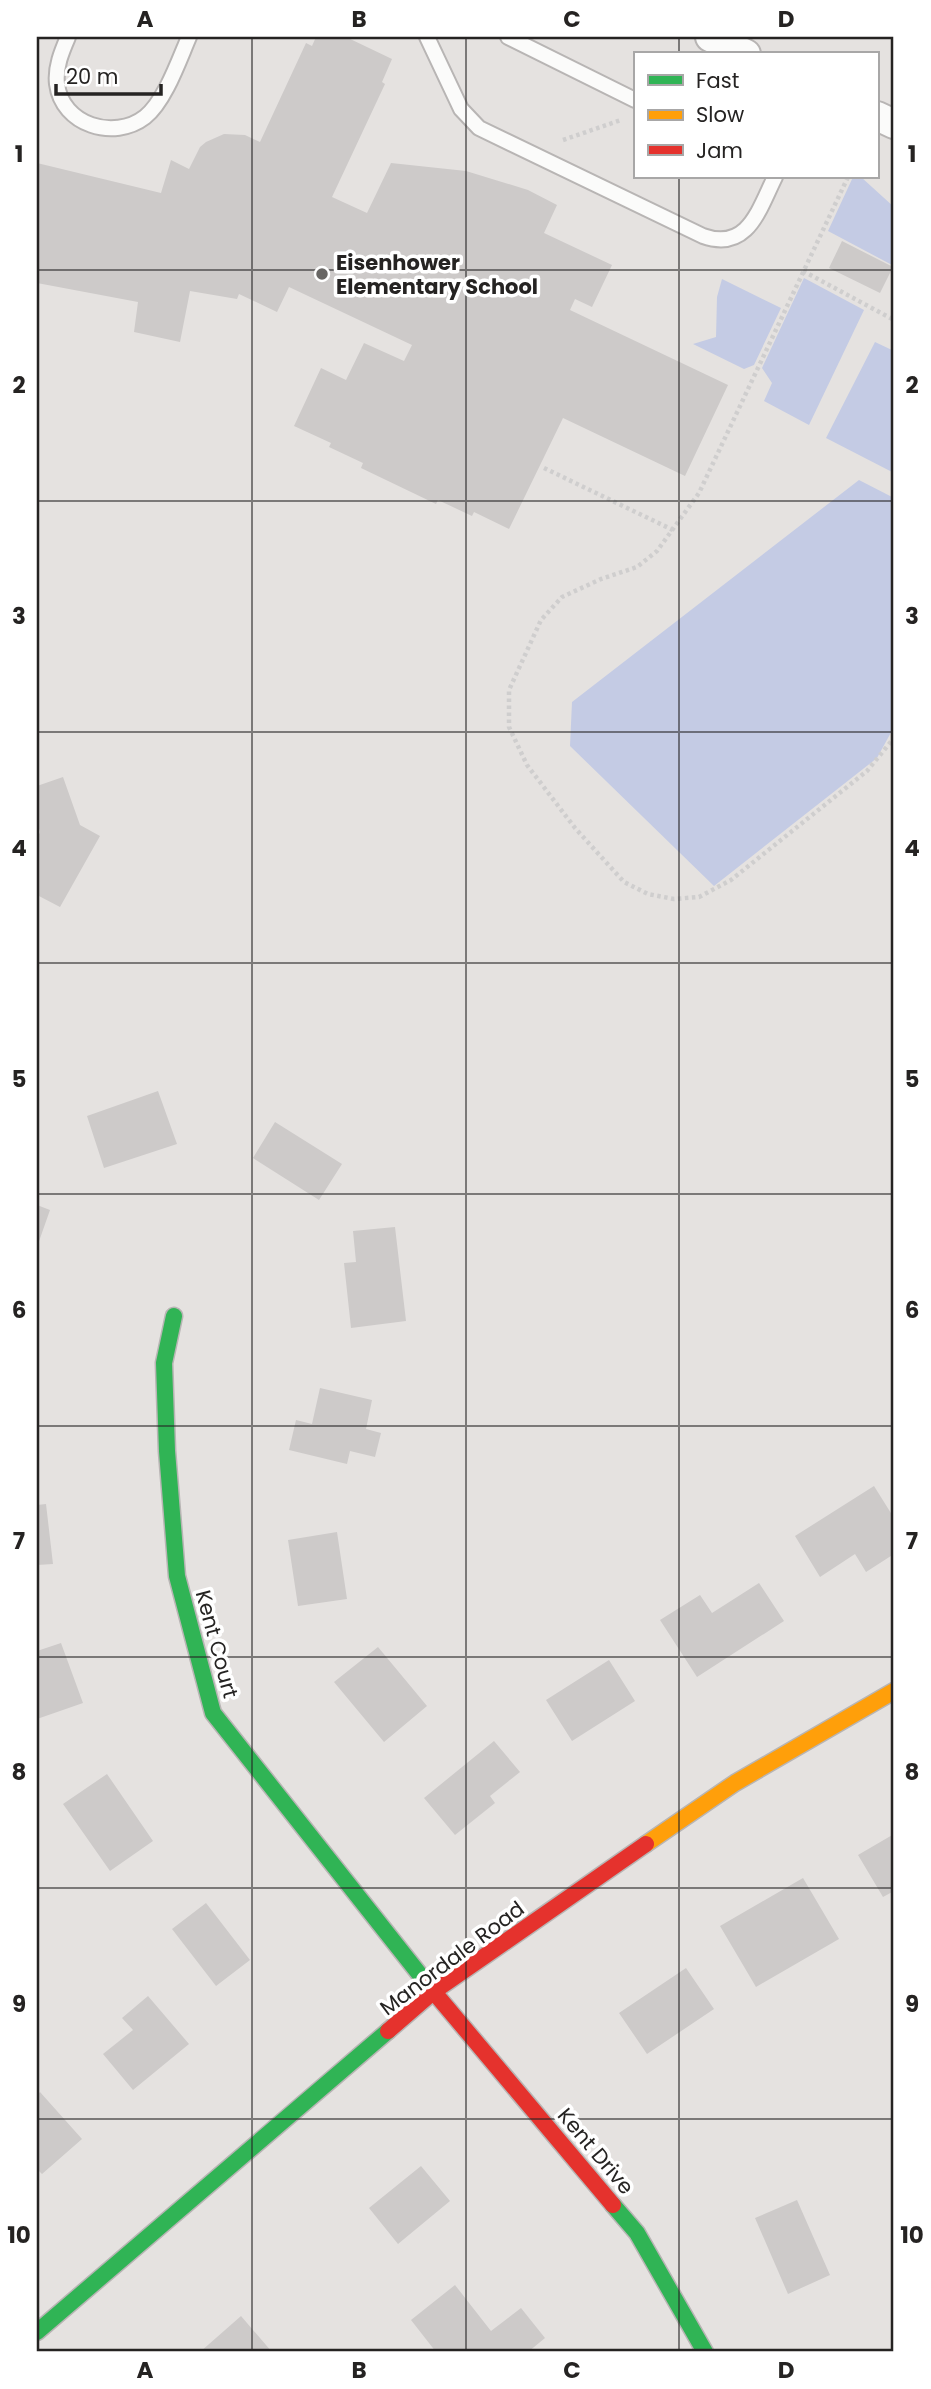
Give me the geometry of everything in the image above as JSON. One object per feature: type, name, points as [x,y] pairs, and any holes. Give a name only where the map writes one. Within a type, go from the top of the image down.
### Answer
[{"type":"street","points":[[710,37],[742,52]]},
{"type":"street","points":[[878,116],[894,124]]},
{"type":"street","name":"Kent Court","points":[[174,1316],[164,1363],[167,1451],[177,1576],[213,1713],[433,1992]]},
{"type":"street","name":"Manordale Road","points":[[37,2332],[433,1992],[735,1783],[894,1691]]},
{"type":"street","name":"Kent Drive","points":[[433,1992],[637,2233],[705,2352]]},
{"type":"lane","points":[[68,37],[57,69],[61,99],[67,109],[80,120],[105,128],[134,123],[155,108],[189,37]]},
{"type":"lane","points":[[427,37],[461,109],[479,128],[703,236],[725,241],[743,233],[752,224],[775,178]]},
{"type":"lane","points":[[508,37],[634,100]]},
{"type":"path","points":[[554,143],[624,119]]},
{"type":"path","points":[[848,178],[699,494],[657,551],[636,566],[562,597],[541,620],[509,690],[509,727],[527,765],[575,828],[624,882],[649,894],[674,899],[699,897],[731,880],[867,771],[894,738]]},
{"type":"path","points":[[803,271],[894,320]]},
{"type":"path","points":[[544,468],[673,530]]},
{"type":"shaded area","points":[[853,178],[862,178],[894,207],[894,266],[828,231]]},
{"type":"shaded area","points":[[804,278],[864,310],[809,425],[764,401],[772,383],[762,368]]},
{"type":"shaded area","points":[[722,279],[781,308],[754,365],[744,369],[693,344],[716,337],[717,297]]},
{"type":"shaded area","points":[[875,342],[894,351],[894,473],[826,438]]},
{"type":"shaded area","points":[[859,480],[894,498],[894,727],[877,758],[714,886],[570,746],[572,702]]},
{"type":"building","name":"Eisenhower Elementary School","points":[[316,37],[346,37],[392,59],[382,82],[385,84],[332,197],[367,213],[391,163],[466,171],[528,190],[557,205],[544,233],[612,265],[592,307],[575,299],[570,310],[728,385],[685,476],[563,418],[509,529],[474,512],[472,516],[438,500],[436,504],[361,468],[363,463],[329,447],[331,443],[294,426],[321,368],[346,380],[364,343],[404,361],[412,345],[289,287],[277,312],[239,294],[237,299],[190,291],[180,342],[134,332],[138,302],[37,283],[37,163],[161,193],[171,160],[189,169],[200,147],[224,134],[245,135],[260,142],[306,43],[312,46]]},
{"type":"building","points":[[842,241],[893,267],[880,293],[829,268]]},
{"type":"building","points":[[63,777],[80,825],[100,836],[60,907],[37,895],[37,839],[40,832],[37,822],[37,786]]},
{"type":"building","points":[[158,1091],[177,1144],[104,1168],[87,1116]]},
{"type":"building","points":[[275,1122],[342,1164],[319,1200],[253,1158]]},
{"type":"building","points":[[37,1205],[50,1210],[37,1247]]},
{"type":"building","points":[[395,1227],[406,1321],[351,1328],[344,1263],[356,1262],[353,1231]]},
{"type":"building","points":[[320,1388],[372,1400],[366,1429],[381,1433],[375,1457],[350,1451],[347,1464],[289,1450],[296,1420],[312,1424]]},
{"type":"building","points":[[874,1486],[894,1518],[894,1554],[866,1572],[855,1554],[820,1577],[795,1536]]},
{"type":"building","points":[[46,1504],[53,1564],[37,1565],[37,1505]]},
{"type":"building","points":[[337,1532],[347,1599],[298,1606],[288,1540]]},
{"type":"building","points":[[759,1583],[784,1621],[697,1677],[660,1620],[700,1595],[712,1613]]},
{"type":"building","points":[[61,1643],[83,1703],[37,1719],[37,1651]]},
{"type":"building","points":[[378,1647],[427,1706],[384,1742],[334,1682]]},
{"type":"building","points":[[609,1660],[635,1701],[572,1741],[546,1700]]},
{"type":"building","points":[[494,1741],[520,1772],[490,1796],[495,1803],[455,1835],[424,1798]]},
{"type":"building","points":[[107,1774],[153,1841],[110,1871],[63,1804]]},
{"type":"building","points":[[894,1834],[894,1891],[883,1897],[858,1855]]},
{"type":"building","points":[[803,1878],[839,1939],[756,1987],[720,1926]]},
{"type":"building","points":[[206,1903],[250,1960],[216,1986],[172,1929]]},
{"type":"building","points":[[686,1968],[714,2009],[647,2054],[619,2013]]},
{"type":"building","points":[[148,1996],[189,2044],[133,2090],[103,2054],[133,2030],[122,2018]]},
{"type":"building","points":[[40,2092],[82,2139],[42,2174],[37,2169],[37,2095]]},
{"type":"building","points":[[421,2166],[450,2201],[398,2244],[369,2208]]},
{"type":"building","points":[[797,2200],[830,2275],[788,2294],[755,2218]]},
{"type":"building","points":[[455,2285],[491,2331],[521,2308],[545,2338],[528,2352],[436,2352],[411,2320]]},
{"type":"building","points":[[241,2316],[272,2352],[200,2352]]},
{"type":"traffic: fast","points":[[174,1316],[164,1363],[167,1451],[177,1576],[213,1713],[428,1985]]},
{"type":"traffic: fast","points":[[37,2332],[388,2031]]},
{"type":"traffic: fast","points":[[613,2205],[637,2233],[705,2352]]},
{"type":"traffic: slow","points":[[646,1844],[735,1783],[894,1691]]},
{"type":"traffic: jam","points":[[388,2031],[433,1992],[646,1844]]},
{"type":"traffic: jam","points":[[428,1985],[613,2205]]},
{"type":"place","name":"Eisenhower Elementary School","points":[[322,274]]}]
